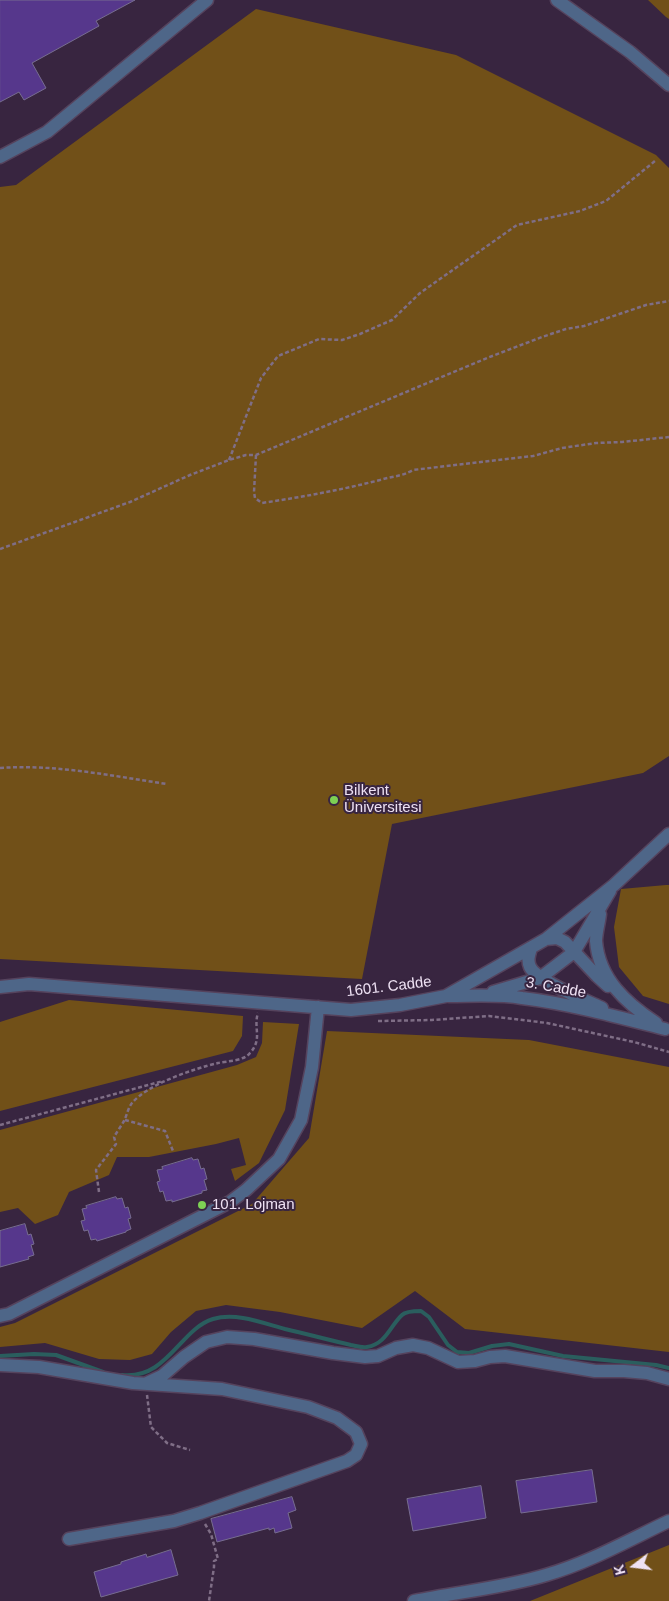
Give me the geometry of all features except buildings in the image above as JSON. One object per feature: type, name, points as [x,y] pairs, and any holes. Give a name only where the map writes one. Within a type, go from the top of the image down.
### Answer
[{"type":"street","points":[[0,157],[47,132],[207,0]]},
{"type":"street","points":[[557,0],[630,52],[669,85]]},
{"type":"street","name":"1601. Cadde","points":[[0,987],[29,984],[351,1010],[400,1005],[446,996],[546,939],[614,885],[669,834]]},
{"type":"street","name":"3. Cadde","points":[[484,996],[540,978],[574,952],[614,885]]},
{"type":"street","points":[[602,905],[596,940],[603,971],[625,1001],[667,1030]]},
{"type":"street","name":"3. Cadde","points":[[546,939],[557,938],[565,942],[597,976],[625,1001]]},
{"type":"street","name":"3. Cadde","points":[[531,948],[528,960],[531,969],[540,978],[622,1018]]},
{"type":"street","name":"3. Cadde","points":[[446,996],[520,997],[571,1006],[667,1030]]},
{"type":"street","points":[[0,1316],[18,1309],[230,1202],[246,1190],[279,1159],[301,1120],[312,1067],[318,1007]]},
{"type":"street","points":[[145,1384],[162,1376],[184,1356],[206,1342],[227,1336],[254,1338],[333,1353],[366,1357],[378,1356],[396,1348],[413,1346],[428,1348],[458,1362],[475,1362],[490,1357],[505,1356],[595,1371],[647,1373],[669,1380]]},
{"type":"street","points":[[0,1364],[39,1367],[133,1383],[222,1389],[308,1407],[337,1418],[356,1432],[361,1444],[356,1454],[347,1461],[200,1513],[174,1521],[69,1539]]},
{"type":"street","points":[[414,1601],[517,1583],[547,1575],[574,1565],[669,1521]]},
{"type":"path","points":[[229,460],[261,378],[278,356],[318,339],[342,340],[392,320],[420,293],[517,225],[580,211],[606,200],[654,161]]},
{"type":"path","points":[[0,548],[130,502],[229,460],[246,455],[256,455],[487,358],[542,337],[566,329],[584,326],[646,305],[669,300]]},
{"type":"path","points":[[256,455],[254,492],[255,498],[262,503],[341,490],[403,476],[412,470],[533,456],[562,448],[596,443],[669,437]]},
{"type":"path","points":[[0,768],[26,766],[167,784]]},
{"type":"path","points":[[0,1125],[170,1079],[210,1065],[249,1056],[256,1045],[258,1035],[257,1018],[262,1003]]},
{"type":"path","points":[[369,1021],[432,1020],[489,1016],[547,1023],[634,1042],[669,1052]]},
{"type":"path","points":[[99,1192],[96,1170],[116,1144],[114,1137],[131,1104],[146,1090],[170,1079]]},
{"type":"path","points":[[124,1120],[165,1132],[173,1151]]},
{"type":"path","points":[[145,1384],[151,1428],[167,1442],[190,1450]]},
{"type":"path","points":[[200,1513],[211,1534],[218,1559],[214,1561],[210,1601]]},
{"type":"shaded area","points":[[648,0],[669,0],[669,19],[666,17]]},
{"type":"shaded area","points":[[256,9],[456,55],[656,155],[669,168],[669,756],[643,773],[392,824],[362,979],[0,959],[0,187],[16,185]]},
{"type":"shaded area","points":[[669,885],[669,1004],[643,996],[619,967],[614,927],[621,889]]},
{"type":"shaded area","points":[[69,1000],[243,1016],[242,1036],[233,1051],[0,1111],[0,1022]]},
{"type":"shaded area","points":[[263,1022],[299,1024],[285,1110],[259,1163],[235,1181],[231,1169],[246,1165],[239,1138],[149,1157],[117,1157],[109,1175],[69,1192],[58,1215],[35,1224],[18,1208],[0,1212],[0,1130],[237,1065],[256,1057],[262,1043]]},
{"type":"shaded area","points":[[327,1031],[529,1040],[669,1067],[669,1352],[465,1329],[415,1291],[362,1328],[280,1312],[226,1305],[196,1311],[171,1332],[152,1354],[130,1360],[99,1359],[45,1343],[0,1347],[0,1327],[15,1323],[252,1204],[309,1138]]},
{"type":"shaded area","points":[[669,1545],[669,1601],[530,1601]]},
{"type":"waterway","points":[[122,1375],[137,1374],[151,1370],[172,1353],[201,1324],[222,1317],[249,1319],[365,1347],[379,1342],[398,1319],[411,1311],[421,1311],[429,1317],[448,1345],[457,1352],[469,1353],[492,1346],[509,1344],[563,1356],[656,1365],[669,1368]]},
{"type":"waterway","points":[[0,1356],[56,1355],[103,1372]]},
{"type":"place","name":"Bilkent Üniversitesi","points":[[334,800]]},
{"type":"place","name":"101. Lojman","points":[[202,1205]]}]
